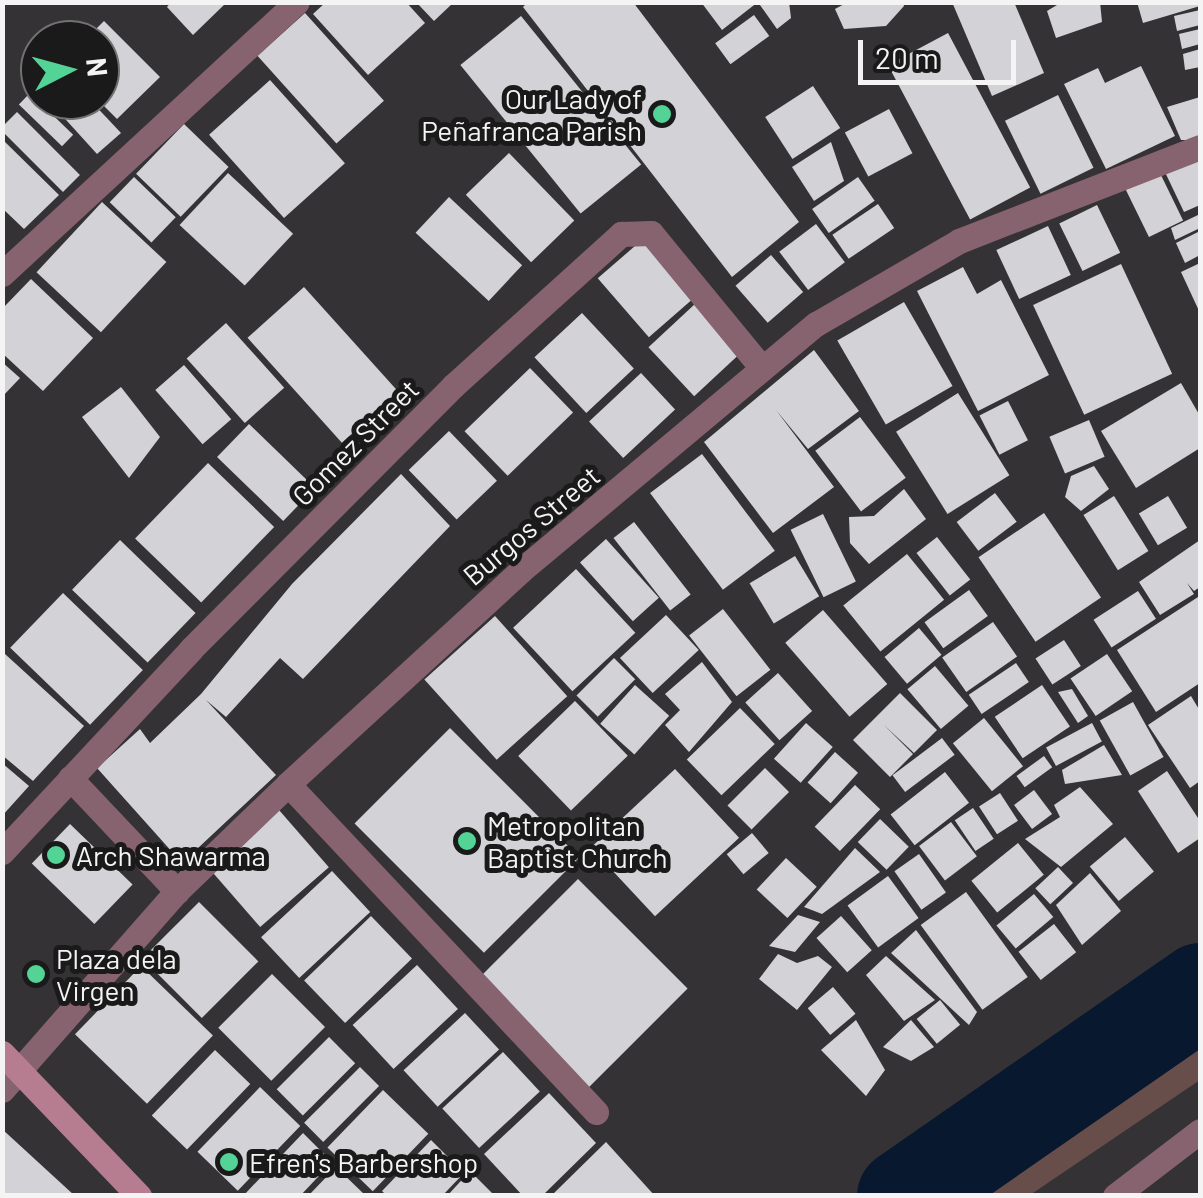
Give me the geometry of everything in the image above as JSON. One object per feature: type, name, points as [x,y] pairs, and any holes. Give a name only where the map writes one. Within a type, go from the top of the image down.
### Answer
[{"type":"street","points":[[2,274],[297,2]]},
{"type":"street","name":"Burgos Street","points":[[2,1090],[12,1061],[288,784],[519,572],[761,367],[816,324],[959,241],[1200,146]]},
{"type":"street","name":"Gomez Street","points":[[2,852],[452,386],[621,234],[650,233],[761,367]]},
{"type":"street","points":[[70,778],[178,891]]},
{"type":"street","points":[[288,784],[596,1112]]},
{"type":"street","points":[[12,1061],[139,1196]]},
{"type":"street","points":[[1114,1196],[1200,1132]]},
{"type":"shaded area","points":[[1200,1045],[1200,1080],[1030,1195],[963,1195],[1052,1125]]},
{"type":"building","points":[[171,2],[227,2],[193,35],[167,7]]},
{"type":"building","points":[[326,2],[406,2],[425,23],[368,75],[313,14]]},
{"type":"building","points":[[416,2],[454,2],[434,21]]},
{"type":"building","name":"Our Lady of Peñafranca Parish","points":[[528,2],[633,2],[799,222],[732,277],[523,7]]},
{"type":"building","points":[[701,2],[758,2],[722,30]]},
{"type":"building","points":[[789,2],[791,18],[777,29],[760,5]]},
{"type":"building","points":[[848,2],[903,2],[904,6],[886,26],[844,29],[835,9]]},
{"type":"building","points":[[952,2],[1014,2],[1044,73],[992,96]]},
{"type":"building","points":[[1062,2],[1100,2],[1102,22],[1056,38],[1047,11]]},
{"type":"building","points":[[1137,2],[1200,2],[1200,6],[1143,23]]},
{"type":"building","points":[[1200,10],[1200,25],[1177,31],[1174,16]]},
{"type":"building","points":[[305,13],[384,101],[336,144],[257,56]]},
{"type":"building","points":[[754,15],[769,36],[730,64],[715,43]]},
{"type":"building","points":[[521,16],[641,164],[581,214],[460,65]]},
{"type":"building","points":[[1200,29],[1200,44],[1182,49],[1179,34]]},
{"type":"building","points":[[948,33],[1030,188],[970,219],[888,65]]},
{"type":"building","points":[[120,37],[160,77],[120,116]]},
{"type":"building","points":[[1200,49],[1200,67],[1185,70],[1183,54]]},
{"type":"building","points":[[1141,66],[1175,136],[1106,169],[1064,84],[1098,68],[1105,83]]},
{"type":"building","points":[[270,80],[345,163],[284,218],[209,135]]},
{"type":"building","points":[[813,86],[840,128],[792,159],[765,117]]},
{"type":"building","points":[[1058,95],[1094,168],[1040,194],[1005,121]]},
{"type":"building","points":[[1200,97],[1200,140],[1181,140],[1167,107]]},
{"type":"building","points":[[889,109],[912,153],[868,177],[845,132]]},
{"type":"building","points":[[17,112],[20,120],[25,120],[80,175],[63,192],[2,127]]},
{"type":"building","points":[[35,120],[58,120],[73,135],[62,146]]},
{"type":"building","points":[[66,120],[109,120],[121,133],[97,154]]},
{"type":"building","points":[[184,124],[229,167],[181,217],[136,174]]},
{"type":"building","points":[[2,139],[59,195],[24,229],[2,208]]},
{"type":"building","points":[[831,142],[844,181],[814,201],[792,167]]},
{"type":"building","points":[[1200,152],[1200,205],[1184,212],[1164,170]]},
{"type":"building","points":[[509,153],[574,221],[531,262],[466,195]]},
{"type":"building","points":[[1159,171],[1183,220],[1149,237],[1125,188]]},
{"type":"building","points":[[228,173],[293,234],[245,286],[180,225]]},
{"type":"building","points":[[134,177],[176,217],[151,242],[110,202]]},
{"type":"building","points":[[858,177],[875,201],[829,233],[812,209]]},
{"type":"building","points":[[449,197],[522,265],[489,301],[416,233]]},
{"type":"building","points":[[102,202],[166,262],[101,332],[37,272]]},
{"type":"building","points":[[878,204],[894,228],[849,259],[832,235]]},
{"type":"building","points":[[1097,205],[1120,253],[1082,271],[1059,223]]},
{"type":"building","points":[[1200,214],[1200,228],[1175,240],[1171,228]]},
{"type":"building","points":[[816,224],[845,262],[808,290],[779,252]]},
{"type":"building","points":[[1048,226],[1071,275],[1019,299],[996,250]]},
{"type":"building","points":[[1200,231],[1200,255],[1185,263],[1176,243]]},
{"type":"building","points":[[643,239],[694,298],[649,337],[598,278]]},
{"type":"building","points":[[771,255],[803,292],[768,323],[736,286]]},
{"type":"building","points":[[1200,263],[1200,313],[1181,272]]},
{"type":"building","points":[[1121,264],[1172,374],[1084,415],[1033,305]]},
{"type":"building","points":[[963,267],[977,294],[1001,280],[1049,375],[978,411],[917,291]]},
{"type":"building","points":[[31,279],[93,338],[43,391],[2,353],[2,309]]},
{"type":"building","points":[[304,287],[398,392],[342,443],[248,338]]},
{"type":"building","points":[[904,302],[952,386],[886,425],[837,340]]},
{"type":"building","points":[[696,303],[742,352],[694,396],[648,347]]},
{"type":"building","points":[[582,313],[634,369],[586,413],[534,357]]},
{"type":"building","points":[[226,323],[284,388],[245,423],[187,358]]},
{"type":"building","points":[[814,350],[859,411],[808,449],[776,410],[834,487],[773,533],[704,442]]},
{"type":"building","points":[[2,362],[20,378],[2,397]]},
{"type":"building","points":[[184,365],[231,419],[203,444],[155,390]]},
{"type":"building","points":[[530,368],[573,413],[508,476],[465,431]]},
{"type":"building","points":[[641,373],[675,410],[623,458],[589,421]]},
{"type":"building","points":[[1181,383],[1200,416],[1200,448],[1136,488],[1101,431]]},
{"type":"building","points":[[121,387],[160,437],[129,478],[82,417]]},
{"type":"building","points":[[958,393],[1009,475],[947,514],[896,432]]},
{"type":"building","points":[[1008,401],[1028,440],[999,455],[979,416]]},
{"type":"building","points":[[860,417],[906,478],[861,511],[815,451]]},
{"type":"building","points":[[1089,420],[1105,457],[1065,474],[1049,437]]},
{"type":"building","points":[[249,424],[315,488],[283,521],[217,457]]},
{"type":"building","points":[[449,431],[497,481],[457,520],[409,470]]},
{"type":"building","points":[[702,454],[775,551],[723,590],[650,493]]},
{"type":"building","points":[[208,463],[274,527],[201,602],[135,539]]},
{"type":"building","points":[[1094,466],[1109,489],[1081,511],[1065,497],[1071,476]]},
{"type":"building","points":[[401,474],[450,526],[303,679],[280,658],[226,717],[206,700],[276,775],[182,863],[97,768],[140,729],[150,743],[201,694],[292,584]]},
{"type":"building","points":[[904,489],[926,519],[869,564],[850,543],[849,517],[874,516]]},
{"type":"building","points":[[995,493],[1017,522],[978,551],[957,522]]},
{"type":"building","points":[[1114,496],[1148,551],[1118,570],[1083,515]]},
{"type":"building","points":[[1168,496],[1187,528],[1158,545],[1139,514]]},
{"type":"building","points":[[1044,513],[1101,598],[1036,642],[979,557]]},
{"type":"building","points":[[823,514],[856,581],[824,597],[791,530]]},
{"type":"building","points":[[634,522],[691,594],[670,611],[614,538]]},
{"type":"building","points":[[937,537],[970,580],[950,596],[917,553]]},
{"type":"building","points":[[606,539],[659,598],[633,621],[580,562]]},
{"type":"building","points":[[120,540],[196,613],[148,663],[72,590]]},
{"type":"building","points":[[1200,540],[1200,587],[1194,591],[1187,583],[1194,594],[1160,615],[1139,582]]},
{"type":"building","points":[[907,554],[944,600],[880,651],[843,606]]},
{"type":"building","points":[[795,556],[819,596],[774,624],[750,583]]},
{"type":"building","points":[[576,569],[635,633],[572,691],[513,628]]},
{"type":"building","points":[[969,590],[988,616],[943,648],[925,622]]},
{"type":"building","points":[[1138,591],[1156,619],[1112,648],[1094,620]]},
{"type":"building","points":[[63,593],[143,670],[90,725],[10,648]]},
{"type":"building","points":[[1198,597],[1200,683],[1156,712],[1117,650]]},
{"type":"building","points":[[723,609],[770,670],[737,696],[689,635]]},
{"type":"building","points":[[823,610],[887,684],[850,717],[785,643]]},
{"type":"building","points":[[666,615],[699,650],[653,693],[620,658]]},
{"type":"building","points":[[495,616],[567,696],[497,760],[424,680]]},
{"type":"building","points":[[993,622],[1017,656],[966,692],[942,658]]},
{"type":"building","points":[[919,628],[941,655],[907,684],[885,657]]},
{"type":"building","points":[[1064,640],[1081,666],[1052,685],[1035,659]]},
{"type":"building","points":[[5,654],[84,726],[33,781],[2,755]]},
{"type":"building","points":[[1107,654],[1132,691],[1096,716],[1071,679]]},
{"type":"building","points":[[614,658],[635,679],[598,717],[577,695]]},
{"type":"building","points":[[702,662],[732,702],[689,752],[665,725],[680,710],[665,694]]},
{"type":"building","points":[[1016,663],[1029,682],[982,714],[969,695]]},
{"type":"building","points":[[935,666],[968,706],[941,729],[907,689]]},
{"type":"building","points":[[778,673],[812,711],[779,740],[745,702]]},
{"type":"building","points":[[635,685],[669,716],[634,754],[600,724]]},
{"type":"building","points":[[1042,685],[1070,726],[1023,758],[995,717]]},
{"type":"building","points":[[1072,689],[1088,716],[1078,723],[1058,692]]},
{"type":"building","points":[[900,693],[937,730],[914,753],[884,725],[913,754],[890,777],[853,740]]},
{"type":"building","points":[[1191,696],[1200,711],[1200,781],[1190,788],[1148,725]]},
{"type":"building","points":[[575,701],[628,756],[571,811],[518,756]]},
{"type":"building","points":[[1133,702],[1164,757],[1130,776],[1100,720]]},
{"type":"building","points":[[740,708],[775,744],[722,795],[687,759]]},
{"type":"building","points":[[984,718],[1023,766],[992,791],[953,743]]},
{"type":"building","points":[[806,723],[833,747],[801,783],[774,759]]},
{"type":"building","points":[[1092,723],[1102,742],[1056,766],[1046,747]]},
{"type":"building","name":"Metropolitan Baptist Church","points":[[450,728],[579,857],[484,953],[355,823]]},
{"type":"building","points":[[942,738],[955,755],[905,792],[892,775]]},
{"type":"building","points":[[1104,745],[1122,775],[1065,784],[1062,770]]},
{"type":"building","points":[[835,752],[858,773],[831,803],[808,782]]},
{"type":"building","points":[[1044,756],[1052,767],[1025,787],[1016,776]]},
{"type":"building","points":[[2,763],[29,786],[2,816]]},
{"type":"building","points":[[765,768],[789,792],[752,830],[728,805]]},
{"type":"building","points":[[675,769],[739,838],[655,916],[591,847]]},
{"type":"building","points":[[1167,771],[1200,821],[1200,838],[1178,853],[1138,791]]},
{"type":"building","points":[[945,772],[969,803],[915,845],[891,814]]},
{"type":"building","points":[[855,785],[880,809],[840,851],[815,827]]},
{"type":"building","points":[[1080,787],[1113,824],[1061,867],[1025,839],[1060,817],[1054,805]]},
{"type":"building","points":[[1034,790],[1052,814],[1032,829],[1014,805]]},
{"type":"building","points":[[1000,793],[1018,821],[997,834],[979,807]]},
{"type":"building","points":[[973,808],[994,839],[975,851],[955,820]]},
{"type":"building","points":[[279,810],[329,867],[260,927],[210,870]]},
{"type":"building","points":[[880,819],[909,847],[887,870],[858,842]]},
{"type":"building","points":[[951,822],[977,856],[945,880],[919,846]]},
{"type":"building","points":[[70,824],[133,884],[94,924],[32,864]]},
{"type":"building","points":[[752,833],[769,853],[743,874],[727,854]]},
{"type":"building","points":[[1125,837],[1154,871],[1119,901],[1090,867]]},
{"type":"building","points":[[1018,843],[1044,875],[997,913],[971,881]]},
{"type":"building","points":[[855,848],[880,872],[822,914],[804,907]]},
{"type":"building","points":[[919,854],[946,893],[921,910],[894,871]]},
{"type":"building","points":[[786,858],[817,887],[787,918],[757,889]]},
{"type":"building","points":[[1058,867],[1073,883],[1050,904],[1035,888]]},
{"type":"building","points":[[332,871],[370,912],[299,978],[261,937]]},
{"type":"building","points":[[1090,873],[1121,911],[1082,945],[1056,905]]},
{"type":"building","points":[[888,876],[919,918],[878,947],[848,905]]},
{"type":"building","points":[[578,879],[688,989],[588,1088],[478,979]]},
{"type":"building","points":[[966,892],[1028,977],[982,1010],[921,925]]},
{"type":"building","points":[[1034,894],[1053,917],[1016,948],[996,925]]},
{"type":"building","points":[[199,902],[258,961],[202,1018],[142,959]]},
{"type":"building","points":[[798,915],[820,922],[795,952],[769,946]]},
{"type":"building","points":[[371,916],[412,958],[345,1023],[304,981]]},
{"type":"building","points":[[841,916],[872,950],[847,972],[816,938]]},
{"type":"building","points":[[1054,924],[1076,952],[1041,980],[1019,952]]},
{"type":"building","points":[[916,930],[977,1012],[969,1025],[891,953]]},
{"type":"building","points":[[778,954],[797,963],[818,956],[832,967],[797,1010],[759,979]]},
{"type":"building","points":[[886,956],[935,1000],[904,1021],[866,975]]},
{"type":"building","points":[[417,965],[458,1009],[394,1069],[353,1025]]},
{"type":"building","points":[[141,966],[213,1035],[147,1104],[75,1034]]},
{"type":"building","points":[[272,974],[325,1027],[271,1081],[218,1028]]},
{"type":"building","points":[[833,987],[855,1014],[830,1035],[808,1008]]},
{"type":"building","points":[[940,1000],[960,1025],[937,1044],[917,1019]]},
{"type":"building","points":[[465,1013],[499,1050],[438,1107],[404,1070]]},
{"type":"building","points":[[856,1020],[885,1070],[866,1096],[821,1050]]},
{"type":"building","points":[[911,1020],[934,1047],[911,1061],[883,1047]]},
{"type":"building","points":[[329,1037],[355,1063],[303,1115],[277,1089]]},
{"type":"building","points":[[215,1050],[250,1084],[187,1149],[152,1115]]},
{"type":"building","points":[[503,1052],[540,1091],[479,1148],[442,1109]]},
{"type":"building","points":[[360,1067],[379,1086],[323,1142],[304,1123]]},
{"type":"building","points":[[260,1087],[300,1126],[238,1191],[197,1152]]},
{"type":"building","points":[[383,1090],[428,1134],[373,1191],[327,1148]]},
{"type":"building","points":[[549,1093],[596,1143],[542,1196],[523,1196],[484,1154]]},
{"type":"building","points":[[2,1129],[75,1196],[2,1196]]},
{"type":"building","points":[[303,1133],[332,1162],[300,1196],[243,1196]]},
{"type":"building","points":[[431,1140],[464,1173],[442,1196],[387,1196],[382,1191]]},
{"type":"building","points":[[606,1142],[655,1196],[551,1196]]},
{"type":"building","points":[[336,1167],[366,1196],[308,1196]]},
{"type":"building","points":[[470,1171],[495,1196],[447,1196]]},
{"type":"waterway","points":[[904,1196],[1200,990]]},
{"type":"place","name":"Our Lady of Peñafranca Parish","points":[[662,114]]},
{"type":"place","name":"Metropolitan Baptist Church","points":[[467,841]]},
{"type":"place","name":"Arch Shawarma","points":[[56,855]]},
{"type":"place","name":"Plaza dela Virgen","points":[[36,974]]},
{"type":"place","name":"Efren's Barbershop","points":[[229,1162]]}]
